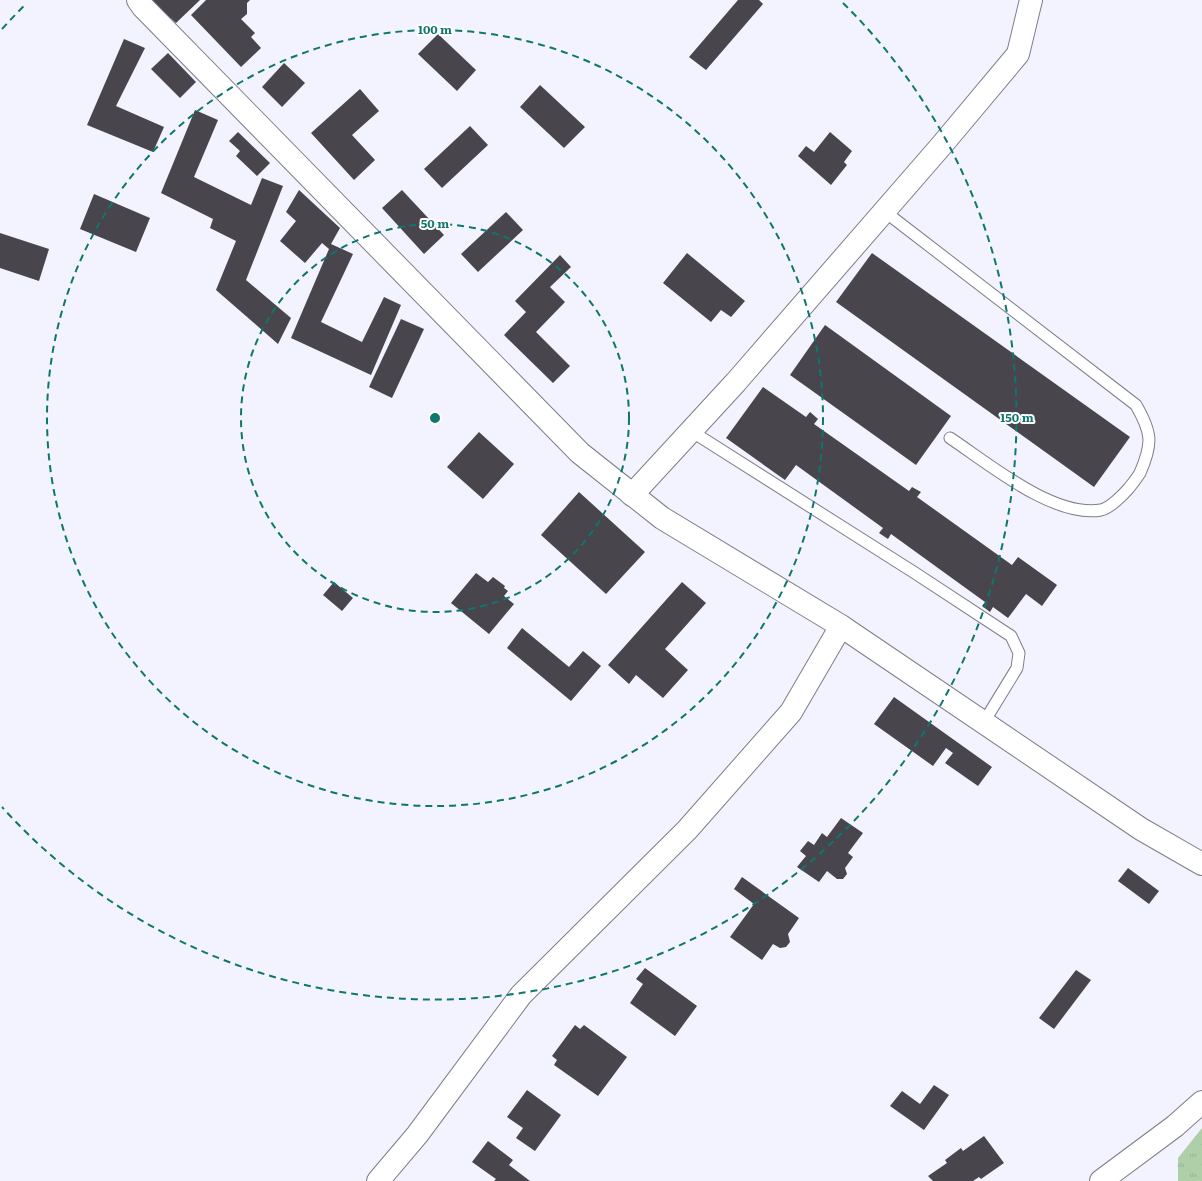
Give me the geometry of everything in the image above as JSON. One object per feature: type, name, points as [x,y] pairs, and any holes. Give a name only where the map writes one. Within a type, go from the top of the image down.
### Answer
[{"type":"street","points":[[138,0],[580,453],[662,518],[841,626],[1141,829],[1202,864]]},
{"type":"street","points":[[632,495],[691,431],[884,211],[1018,54],[1031,0]]},
{"type":"street","points":[[378,1181],[417,1135],[521,995],[687,830],[791,712],[841,626]]},
{"type":"street","points":[[1101,1181],[1175,1126],[1202,1102]]},
{"type":"lane","points":[[884,211],[1136,405],[1147,424],[1150,445],[1139,474],[1124,495],[1102,510],[1080,510],[1036,496],[950,438]]},
{"type":"lane","points":[[691,431],[915,572],[1011,636],[1019,653],[1017,668],[984,722]]},
{"type":"green space","points":[[1202,1128],[1202,1181],[1178,1181],[1178,1158]]},
{"type":"building","points":[[150,0],[200,0],[176,23]]},
{"type":"building","points":[[206,0],[250,0],[247,3],[247,14],[241,19],[255,33],[251,37],[261,48],[241,67],[191,15]]},
{"type":"building","points":[[738,0],[759,0],[763,4],[706,70],[689,57]]},
{"type":"building","points":[[438,34],[476,70],[457,91],[418,54]]},
{"type":"building","points":[[124,39],[145,48],[116,106],[164,127],[153,152],[87,125]]},
{"type":"building","points":[[168,53],[196,82],[180,98],[151,69]]},
{"type":"building","points":[[284,63],[305,83],[282,107],[262,87]]},
{"type":"building","points":[[540,85],[585,127],[564,148],[520,107]]},
{"type":"building","points":[[360,89],[379,111],[352,135],[375,160],[354,180],[311,133]]},
{"type":"building","points":[[195,110],[218,120],[194,177],[251,205],[262,178],[283,186],[246,280],[291,318],[278,344],[216,290],[236,241],[210,228],[213,219],[161,193]]},
{"type":"building","points":[[470,126],[488,145],[442,188],[424,169]]},
{"type":"building","points":[[238,132],[270,163],[257,176],[236,156],[240,151],[229,141]]},
{"type":"building","points":[[830,132],[852,151],[844,162],[847,165],[831,185],[798,156],[806,146],[814,152]]},
{"type":"building","points":[[299,190],[340,228],[331,244],[353,254],[321,322],[362,342],[384,297],[401,305],[371,375],[291,338],[329,249],[322,243],[305,263],[280,241],[296,221],[286,212]]},
{"type":"building","points":[[402,190],[444,235],[424,254],[382,208]]},
{"type":"building","points":[[94,194],[150,218],[136,252],[80,229]]},
{"type":"building","points":[[506,212],[523,230],[478,272],[461,254]]},
{"type":"building","points":[[0,233],[49,249],[39,281],[0,268]]},
{"type":"building","points":[[687,253],[745,301],[731,317],[721,310],[711,322],[663,283]]},
{"type":"building","points":[[872,253],[1130,437],[1094,487],[836,302]]},
{"type":"building","points":[[560,255],[571,267],[550,287],[565,302],[536,332],[570,366],[553,383],[504,335],[526,312],[515,301]]},
{"type":"building","points":[[401,319],[424,329],[392,398],[369,387]]},
{"type":"building","points":[[825,325],[951,416],[916,465],[790,375]]},
{"type":"building","points":[[763,387],[806,417],[810,412],[818,419],[814,424],[909,491],[912,487],[921,492],[917,497],[1012,565],[1018,557],[1057,585],[1042,606],[1026,594],[1008,618],[993,607],[990,612],[982,606],[985,602],[891,534],[888,539],[879,533],[883,528],[796,465],[785,480],[726,438]]},
{"type":"building","points":[[479,432],[514,464],[483,499],[447,467]]},
{"type":"building","points":[[579,492],[645,552],[606,594],[541,535]]},
{"type":"building","points":[[476,573],[488,582],[493,577],[505,586],[504,588],[508,591],[504,596],[514,604],[489,634],[451,603]]},
{"type":"building","points":[[334,582],[353,598],[342,611],[323,595]]},
{"type":"building","points":[[682,582],[706,603],[665,649],[688,670],[663,698],[636,675],[629,684],[608,665]]},
{"type":"building","points":[[522,628],[569,667],[583,651],[601,666],[571,701],[507,648]]},
{"type":"building","points":[[894,697],[992,767],[978,786],[945,763],[953,753],[946,748],[933,766],[874,724]]},
{"type":"building","points":[[841,818],[863,833],[848,853],[853,857],[845,868],[847,874],[843,879],[837,879],[827,871],[819,882],[797,867],[806,856],[800,851],[808,841],[814,845],[822,833],[827,837]]},
{"type":"building","points":[[1128,868],[1159,891],[1149,904],[1118,881]]},
{"type":"building","points":[[742,877],[799,918],[788,934],[790,942],[786,947],[780,948],[773,944],[762,960],[730,937],[754,904],[734,889]]},
{"type":"building","points":[[645,968],[697,1006],[675,1036],[630,1003],[643,984],[636,979]]},
{"type":"building","points":[[1076,970],[1091,980],[1054,1029],[1039,1018]]},
{"type":"building","points":[[575,1025],[580,1029],[584,1025],[627,1057],[598,1096],[554,1065],[557,1060],[552,1056]]},
{"type":"building","points":[[934,1085],[949,1095],[924,1130],[890,1106],[902,1091],[920,1104]]},
{"type":"building","points":[[527,1090],[561,1115],[535,1151],[516,1138],[523,1128],[507,1117]]},
{"type":"building","points":[[984,1136],[1004,1163],[981,1179],[979,1177],[973,1181],[933,1181],[928,1176],[947,1163],[945,1160],[961,1148],[963,1151]]},
{"type":"building","points":[[488,1141],[513,1160],[509,1165],[530,1181],[494,1181],[496,1179],[472,1162]]}]
